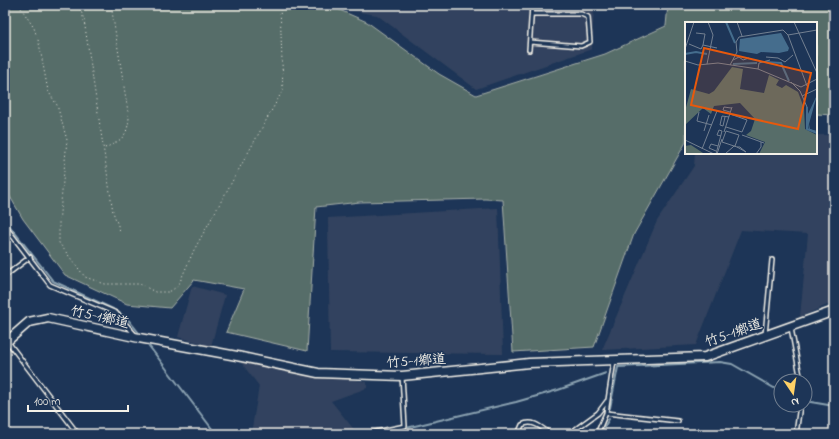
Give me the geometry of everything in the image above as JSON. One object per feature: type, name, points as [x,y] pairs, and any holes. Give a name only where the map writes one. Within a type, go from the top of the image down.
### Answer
[{"type":"street","name":"竹5-1鄉道","points":[[6,342],[29,322],[48,318],[139,338],[318,373],[402,376],[529,363],[705,357],[834,311]]},
{"type":"lane","points":[[529,50],[532,5]]},
{"type":"lane","points":[[530,42],[581,46],[590,42],[588,18],[581,14],[532,14]]},
{"type":"lane","points":[[5,226],[50,285],[116,313],[139,338]]},
{"type":"lane","points":[[5,276],[30,257]]},
{"type":"lane","points":[[765,335],[772,260]]},
{"type":"lane","points":[[790,326],[799,373]]},
{"type":"lane","points":[[6,342],[78,434]]},
{"type":"lane","points":[[597,434],[606,413],[614,361]]},
{"type":"lane","points":[[366,434],[405,426],[402,376]]},
{"type":"lane","points":[[569,434],[598,413],[607,401]]},
{"type":"lane","points":[[606,413],[678,421]]},
{"type":"lane","points":[[796,434],[799,413]]},
{"type":"lane","points":[[518,434],[522,425],[527,423],[538,425],[550,434]]},
{"type":"path","points":[[19,5],[34,28],[39,43],[48,91],[57,105],[68,140],[59,223],[59,243],[85,277],[105,284],[140,284],[155,292],[169,292],[178,286],[194,250],[283,90],[280,5]]},
{"type":"path","points":[[79,5],[84,20],[114,212],[120,232]]},
{"type":"path","points":[[104,149],[118,142],[128,131],[129,118],[111,5]]},
{"type":"shaded area","points":[[347,5],[594,5],[592,49],[476,89],[377,15],[347,10]]},
{"type":"shaded area","points":[[817,135],[834,135],[834,302],[800,317],[808,234],[741,230],[696,345],[602,350],[657,221],[694,166],[695,154],[817,154]]},
{"type":"shaded area","points":[[498,208],[503,354],[330,352],[328,218]]},
{"type":"shaded area","points":[[192,286],[225,295],[211,346],[178,337]]},
{"type":"shaded area","points":[[240,361],[367,382],[367,388],[331,401],[356,432],[349,434],[251,434],[259,386]]},
{"type":"green space","points":[[5,5],[335,5],[335,8],[367,22],[439,74],[476,95],[605,54],[666,26],[668,5],[834,5],[834,115],[817,114],[817,22],[685,22],[685,144],[634,234],[594,347],[513,352],[503,200],[485,199],[360,202],[316,207],[307,351],[226,332],[244,289],[194,280],[170,308],[127,304],[65,275],[23,219],[5,188]]},
{"type":"waterway","points":[[5,220],[53,281],[113,309],[127,318],[139,333]]},
{"type":"waterway","points":[[149,346],[216,434]]},
{"type":"waterway","points":[[618,367],[720,362],[732,364],[773,387]]},
{"type":"waterway","points":[[610,408],[618,367]]},
{"type":"waterway","points":[[381,434],[516,402],[558,390],[606,373]]},
{"type":"waterway","points":[[813,402],[834,406]]},
{"type":"waterway","points":[[600,434],[609,419]]}]
